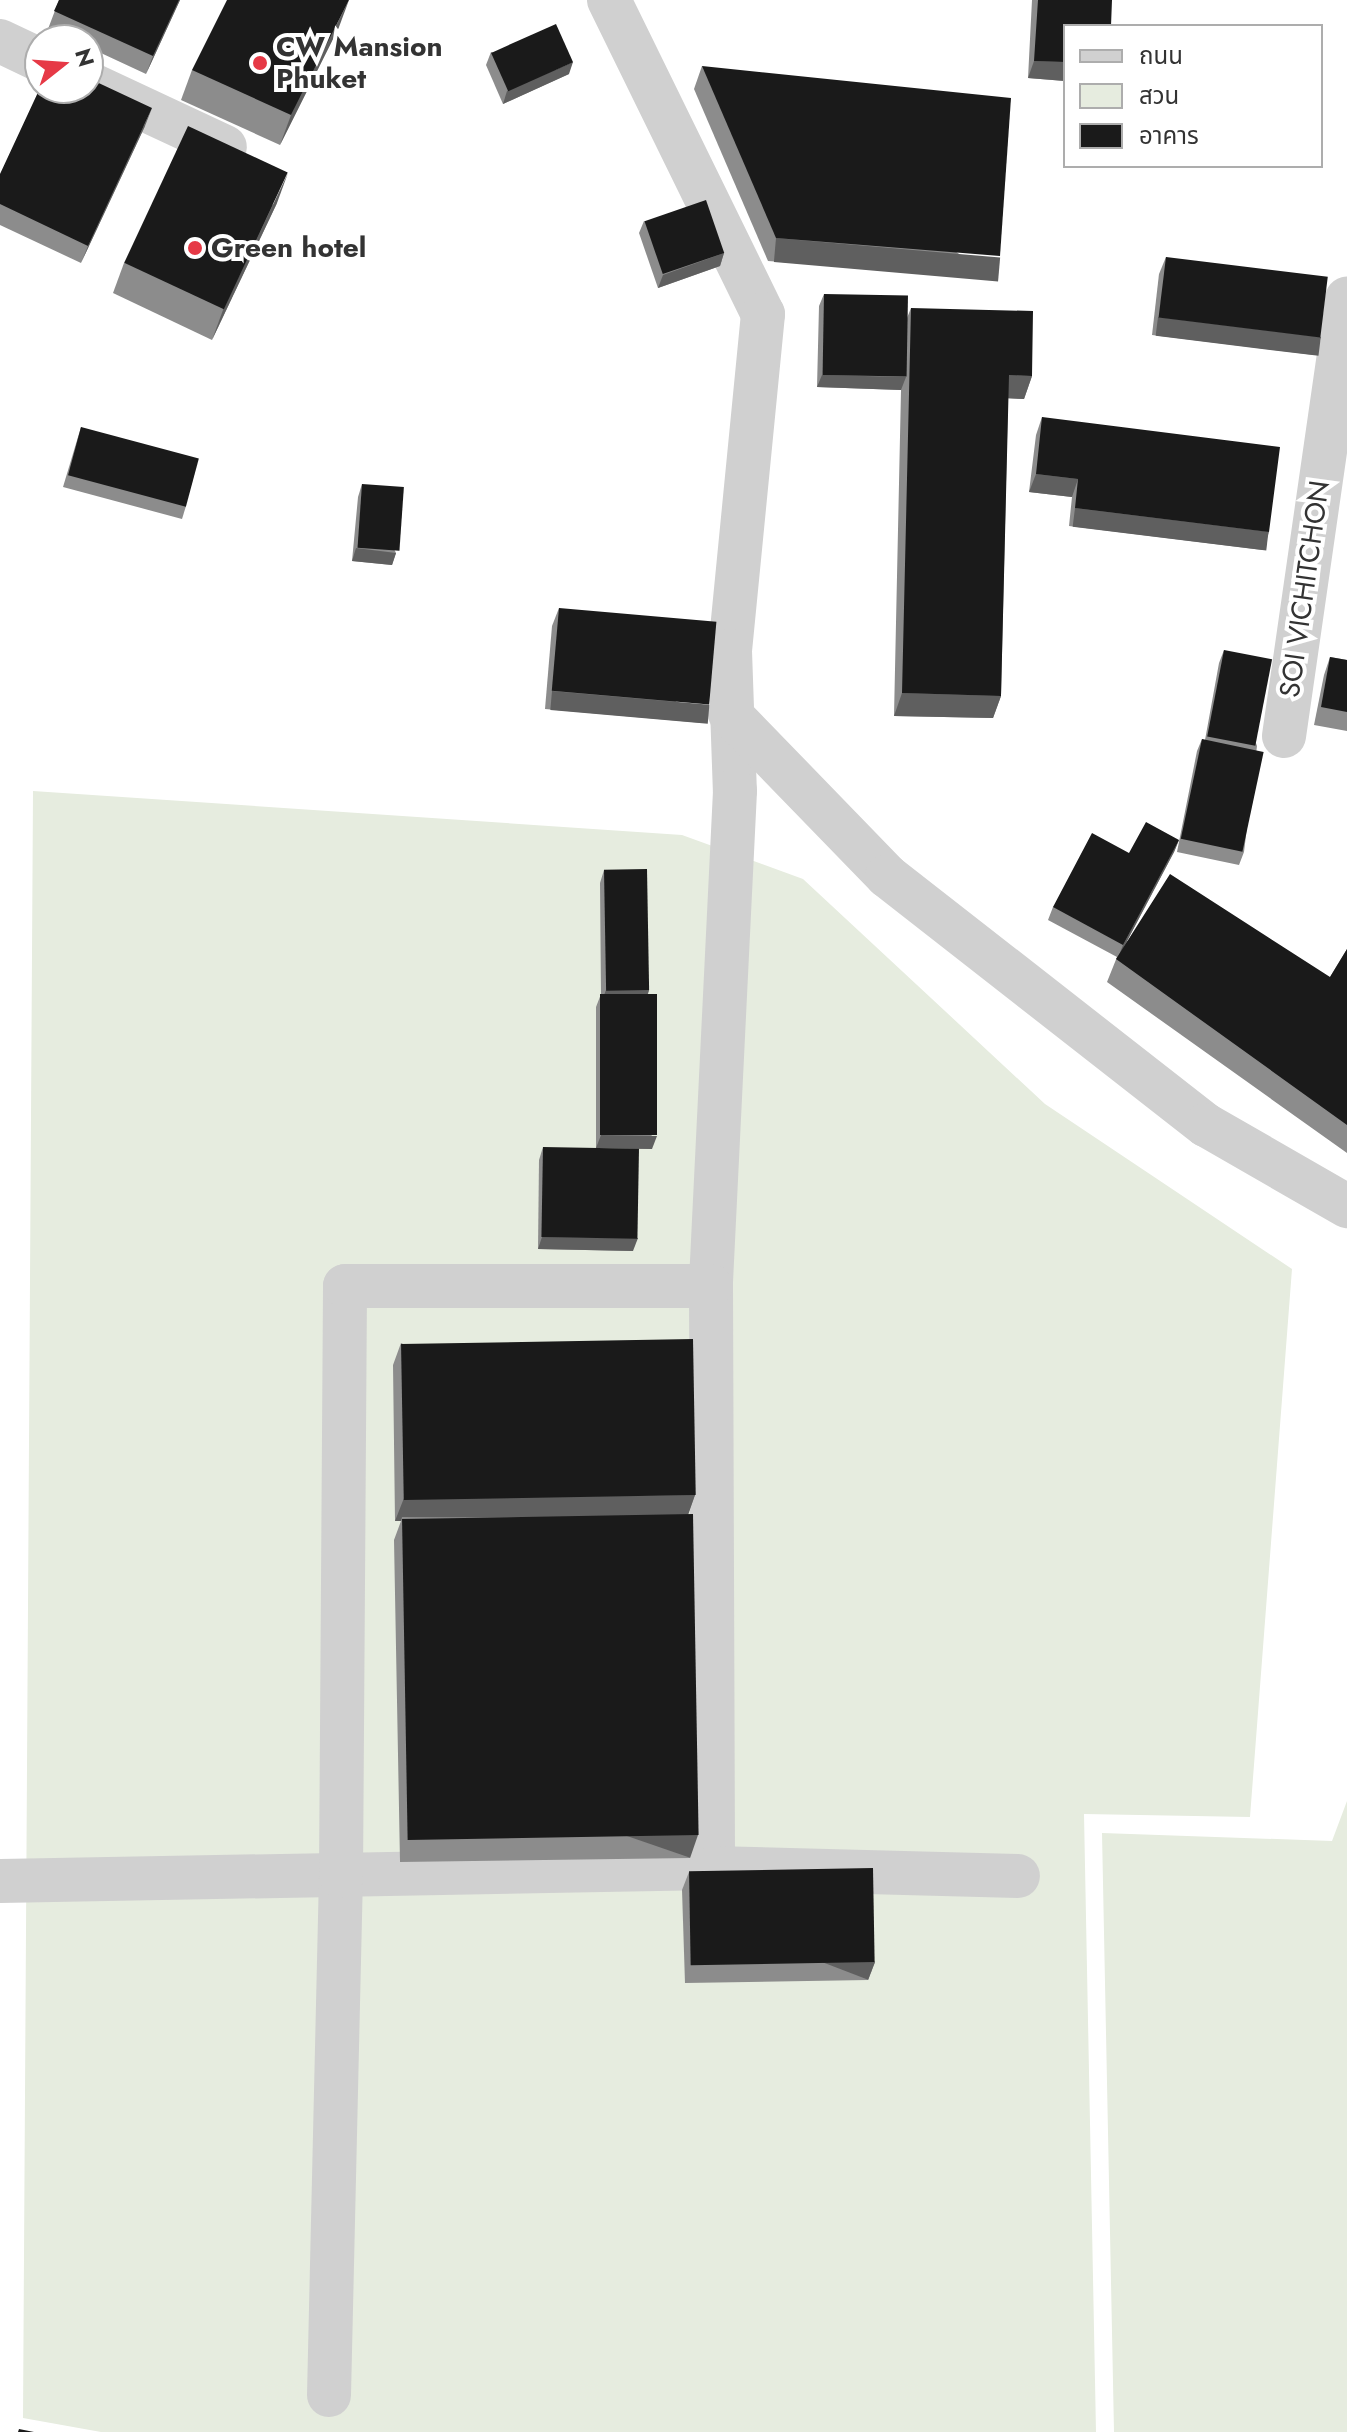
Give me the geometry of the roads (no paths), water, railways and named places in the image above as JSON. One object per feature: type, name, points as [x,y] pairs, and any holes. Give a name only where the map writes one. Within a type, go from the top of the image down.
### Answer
[{"type":"street","points":[[609,0],[763,314],[730,651],[735,791],[711,1286],[713,1868]]},
{"type":"street","points":[[0,41],[24,52]]},
{"type":"street","points":[[104,90],[225,147]]},
{"type":"street","name":"SOI VICHITCHON","points":[[1284,736],[1347,299]]},
{"type":"street","points":[[730,714],[887,876],[1206,1125],[1347,1206]]},
{"type":"street","points":[[329,2395],[341,1876],[345,1286],[711,1286]]},
{"type":"street","points":[[0,1881],[713,1868],[1018,1876]]},
{"type":"place","name":"CW Mansion Phuket","points":[[260,63]]},
{"type":"place","name":"Green hotel","points":[[195,248]]}]
